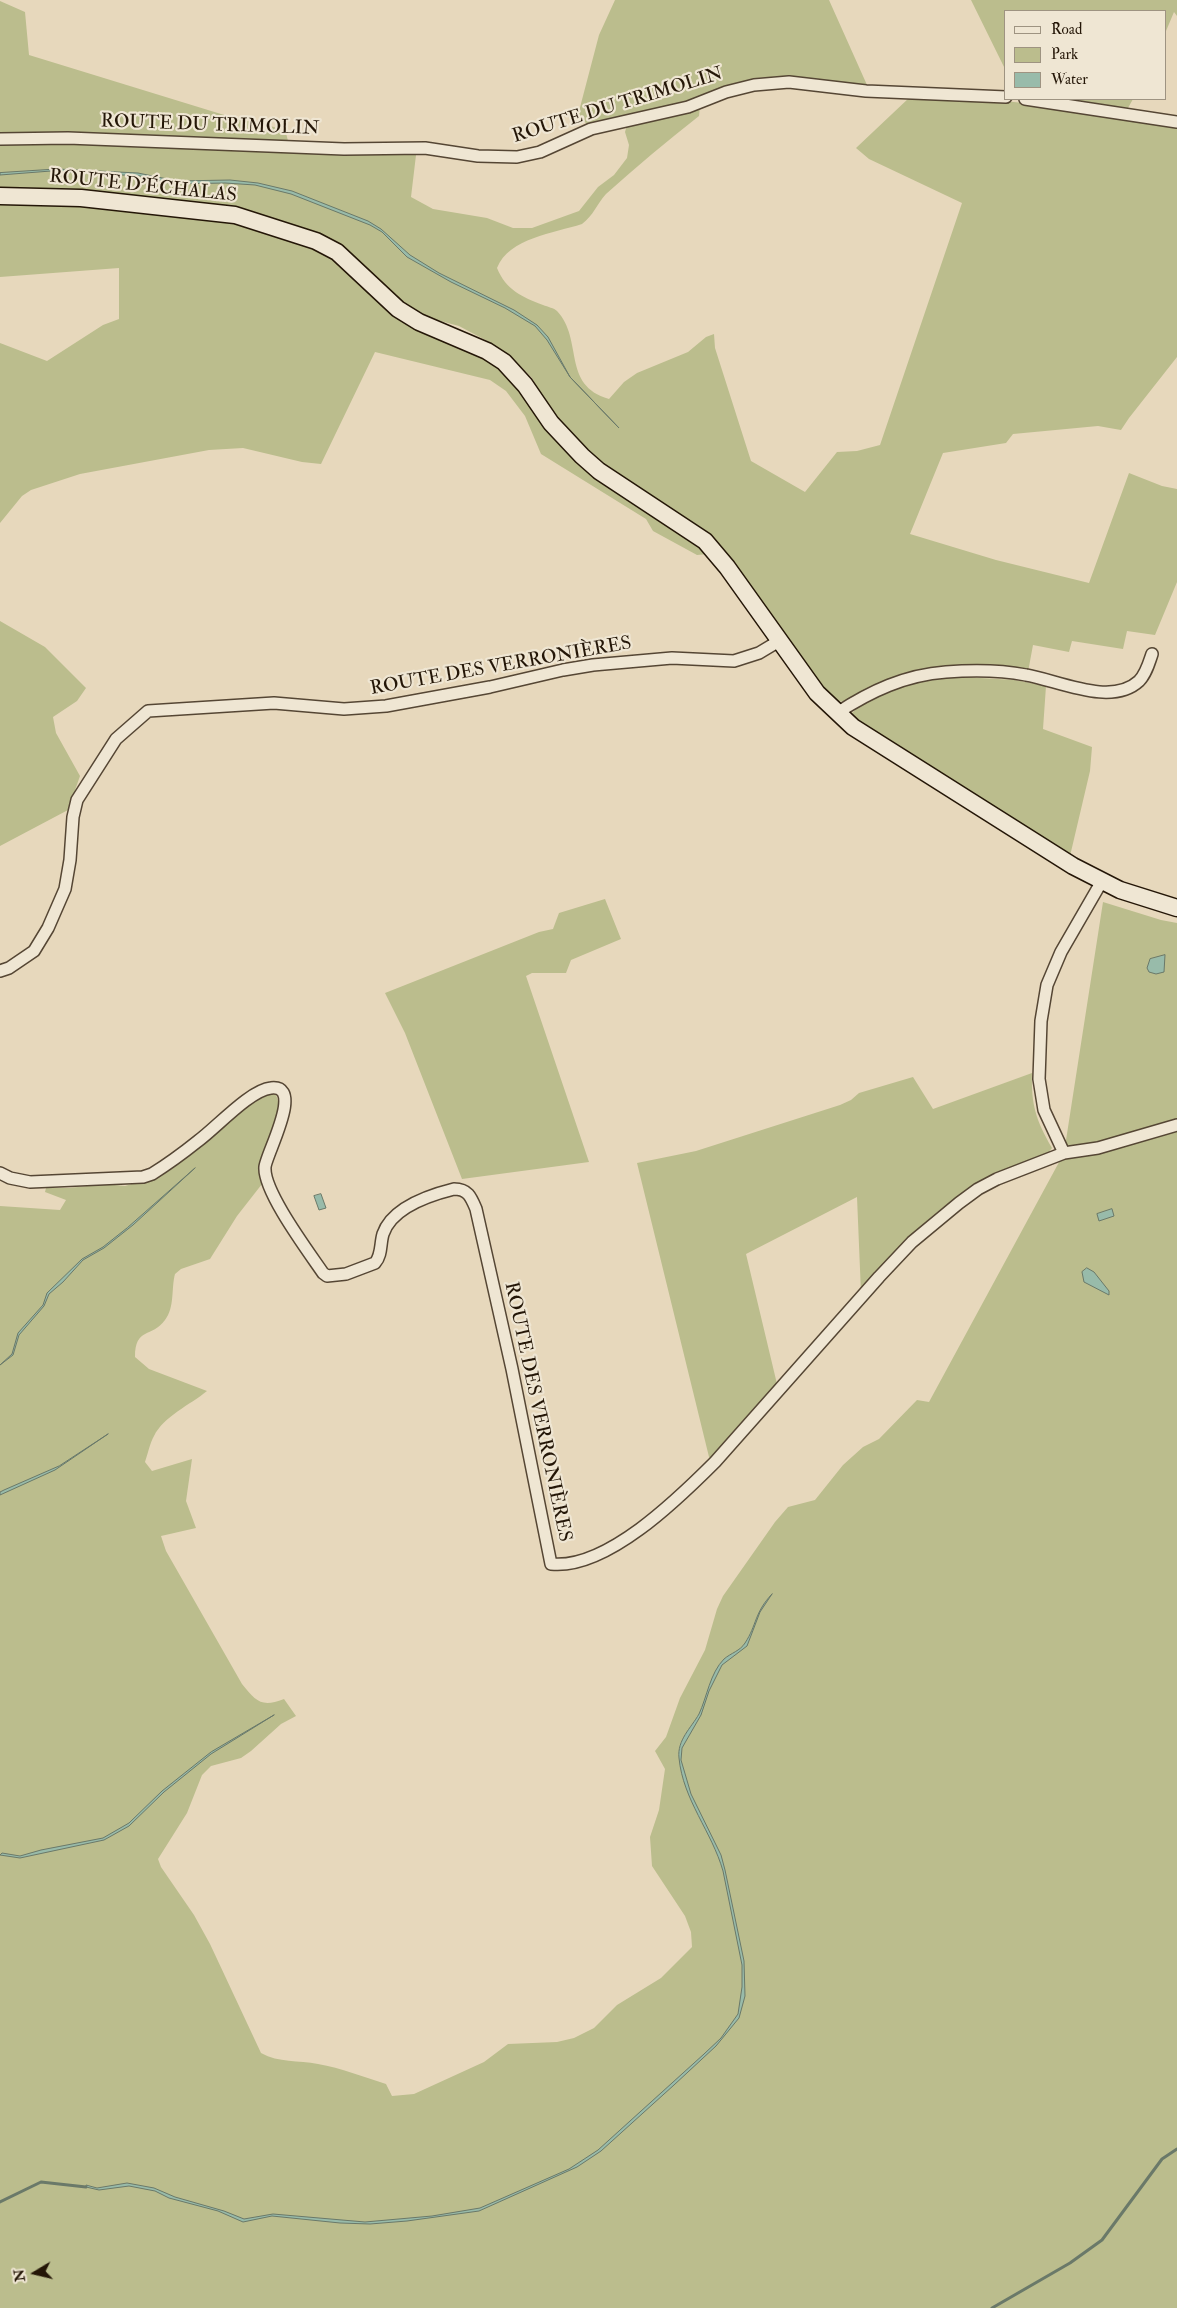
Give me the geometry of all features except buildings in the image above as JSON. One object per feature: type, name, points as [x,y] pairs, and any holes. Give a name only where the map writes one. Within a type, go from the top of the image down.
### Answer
[{"type":"street","name":"ROUTE DU TRIMOLIN","points":[[0,140],[68,138],[344,149],[425,148],[478,156],[517,157],[540,152],[591,129],[688,106],[754,84],[789,82],[866,91],[1004,96]]},
{"type":"street","points":[[1032,100],[1177,122]]},
{"type":"street","name":"ROUTE D'ÉCHALAS","points":[[0,196],[81,198],[235,215],[316,241],[330,248],[352,264],[398,309],[419,322],[487,351],[504,362],[525,385],[551,423],[567,442],[600,471],[695,533],[714,551],[727,568],[817,693],[853,727],[1072,866],[1140,898],[1177,908]]},
{"type":"street","name":"ROUTE DES VERRONIÈRES","points":[[0,971],[9,968],[34,951],[48,928],[65,889],[70,860],[73,817],[77,800],[116,739],[148,711],[274,703],[344,709],[386,706],[490,687],[593,665],[672,658],[734,661],[759,653],[779,641]]},
{"type":"street","points":[[837,713],[895,682],[946,672],[1024,674],[1099,692],[1118,690],[1127,688],[1139,681],[1145,673],[1152,654]]},
{"type":"street","points":[[1102,881],[1061,952],[1047,985],[1041,1021],[1039,1079],[1044,1110],[1064,1153],[1098,1148],[1177,1125]]},
{"type":"street","name":"ROUTE DES VERRONIÈRES","points":[[0,1174],[30,1182],[126,1179],[152,1174],[199,1141],[254,1096],[265,1089],[274,1087],[280,1089],[286,1105],[266,1164],[267,1180],[294,1229],[323,1273],[327,1276],[346,1274],[375,1263],[380,1255],[384,1233],[403,1209],[454,1189],[461,1189],[467,1192],[476,1209],[512,1369],[550,1564],[560,1565],[588,1558],[621,1542],[648,1522],[706,1471],[879,1277],[912,1242],[944,1214],[984,1185],[1064,1153]]},
{"type":"green space","points":[[615,0],[829,0],[867,85],[784,76],[757,78],[732,84],[678,104],[587,124],[578,115],[599,35]]},
{"type":"green space","points":[[971,0],[1177,0],[1177,16],[1174,12],[1167,29],[1167,10],[1004,10],[1004,67]]},
{"type":"green space","points":[[0,1],[25,12],[29,55],[234,118],[274,127],[286,133],[288,141],[297,152],[416,155],[411,197],[433,209],[487,218],[513,228],[532,228],[579,211],[598,187],[614,175],[627,158],[629,145],[625,132],[627,125],[700,106],[699,116],[606,194],[582,224],[522,243],[503,258],[497,268],[505,282],[516,292],[557,311],[570,335],[575,361],[584,383],[594,392],[609,399],[624,382],[637,373],[688,352],[706,337],[714,334],[715,348],[751,461],[805,492],[837,452],[857,451],[880,445],[962,203],[869,159],[856,148],[910,97],[992,100],[1035,104],[1177,128],[1177,357],[1121,430],[1098,426],[1013,434],[1006,443],[943,453],[910,534],[996,560],[1089,583],[1129,473],[1162,486],[1177,489],[1177,582],[1155,635],[1127,631],[1123,649],[1072,641],[1069,652],[1033,645],[1028,672],[975,668],[939,668],[903,675],[870,688],[845,701],[837,702],[830,696],[788,641],[728,556],[709,534],[687,518],[670,511],[628,486],[592,457],[555,421],[532,378],[514,360],[491,343],[459,326],[418,315],[405,303],[398,315],[482,354],[505,371],[557,440],[585,467],[621,495],[683,534],[708,554],[697,555],[653,531],[646,519],[541,454],[525,416],[506,391],[490,380],[375,352],[321,464],[302,462],[243,448],[209,450],[80,474],[31,490],[22,496],[0,523],[0,343],[47,361],[103,325],[119,319],[119,268],[0,277]]},
{"type":"green space","points":[[1072,100],[1132,100],[1128,108]]},
{"type":"green space","points":[[0,621],[45,647],[86,688],[77,701],[53,717],[56,733],[80,776],[68,810],[0,846]]},
{"type":"green space","points":[[963,677],[1015,680],[1046,686],[1043,729],[1092,747],[1090,771],[1070,856],[867,728],[852,713],[863,703],[876,696],[904,685],[919,681]]},
{"type":"green space","points":[[605,899],[621,939],[571,960],[566,973],[532,973],[526,976],[589,1162],[462,1179],[405,1033],[385,993],[539,932],[553,929],[559,913]]},
{"type":"green space","points":[[1103,902],[1177,923],[1177,2308],[0,2308],[0,1206],[60,1210],[66,1200],[45,1192],[46,1188],[69,1188],[105,1184],[125,1186],[159,1176],[179,1163],[257,1098],[270,1093],[276,1095],[279,1112],[261,1160],[262,1184],[237,1216],[210,1259],[181,1269],[175,1274],[172,1304],[168,1315],[160,1326],[141,1337],[138,1341],[135,1357],[149,1369],[207,1391],[164,1422],[158,1429],[149,1448],[145,1462],[152,1471],[192,1459],[186,1501],[196,1528],[161,1536],[166,1551],[242,1684],[255,1699],[264,1703],[284,1699],[296,1716],[281,1724],[241,1758],[211,1766],[202,1775],[187,1813],[158,1859],[161,1867],[194,1915],[210,1944],[261,2053],[289,2061],[311,2063],[344,2070],[386,2084],[392,2096],[414,2094],[484,2062],[508,2044],[557,2042],[574,2038],[594,2028],[617,2005],[661,1978],[692,1947],[691,1932],[685,1916],[652,1866],[650,1837],[659,1810],[665,1769],[655,1751],[666,1737],[680,1698],[705,1650],[717,1609],[723,1596],[775,1522],[788,1507],[815,1500],[843,1465],[863,1447],[879,1439],[917,1400],[929,1402],[1064,1153]]},
{"type":"green space","points":[[1032,1073],[1032,1094],[1036,1112],[1052,1148],[1048,1153],[985,1180],[950,1202],[909,1238],[861,1293],[857,1197],[746,1254],[777,1384],[710,1461],[637,1163],[696,1151],[840,1105],[851,1100],[859,1093],[913,1077],[933,1109]]},
{"type":"water","points":[[57,169],[138,173],[177,181],[230,180],[258,183],[292,191],[368,221],[381,229],[410,255],[439,273],[514,310],[537,325],[548,337],[570,377],[547,340],[535,326],[505,308],[451,282],[407,257],[382,232],[370,225],[291,194],[255,185],[225,183],[173,184],[140,176],[51,171],[0,175],[0,173]]},
{"type":"water","points":[[1165,955],[1164,972],[1156,974],[1149,972],[1147,968],[1150,959]]},
{"type":"water","points":[[195,1168],[133,1225],[104,1248],[83,1260],[49,1294],[44,1306],[19,1335],[13,1355],[0,1365],[12,1354],[18,1333],[43,1305],[47,1293],[82,1259],[103,1247],[127,1228]]},
{"type":"water","points":[[321,1194],[326,1208],[319,1210],[314,1196]]},
{"type":"water","points":[[1112,1209],[1114,1216],[1099,1221],[1097,1214]]},
{"type":"water","points":[[1087,1268],[1094,1272],[1109,1291],[1109,1295],[1084,1282],[1082,1272]]},
{"type":"water","points":[[108,1434],[55,1470],[0,1495],[0,1492],[4,1490],[59,1466]]},
{"type":"water","points":[[772,1594],[760,1612],[747,1646],[722,1665],[709,1691],[701,1715],[682,1748],[681,1760],[691,1794],[721,1855],[725,1870],[744,1961],[745,1996],[739,2018],[716,2046],[601,2151],[577,2167],[479,2211],[370,2224],[272,2216],[243,2222],[218,2211],[169,2198],[155,2191],[129,2186],[99,2190],[86,2187],[86,2185],[97,2188],[127,2183],[154,2188],[175,2197],[224,2211],[244,2219],[273,2214],[365,2222],[432,2216],[480,2208],[569,2169],[598,2150],[721,2038],[738,2014],[742,1987],[742,1965],[723,1871],[686,1788],[679,1752],[682,1740],[699,1714],[715,1671],[724,1659],[741,1648],[745,1643],[762,1607]]},
{"type":"water","points":[[274,1715],[211,1754],[164,1792],[129,1826],[104,1840],[20,1858],[0,1855],[2,1853],[20,1856],[103,1838],[129,1823],[162,1791],[211,1752]]},
{"type":"waterway","points":[[992,2308],[1070,2263],[1102,2240],[1162,2159],[1177,2149]]},
{"type":"waterway","points":[[0,2202],[41,2182],[86,2187]]}]
